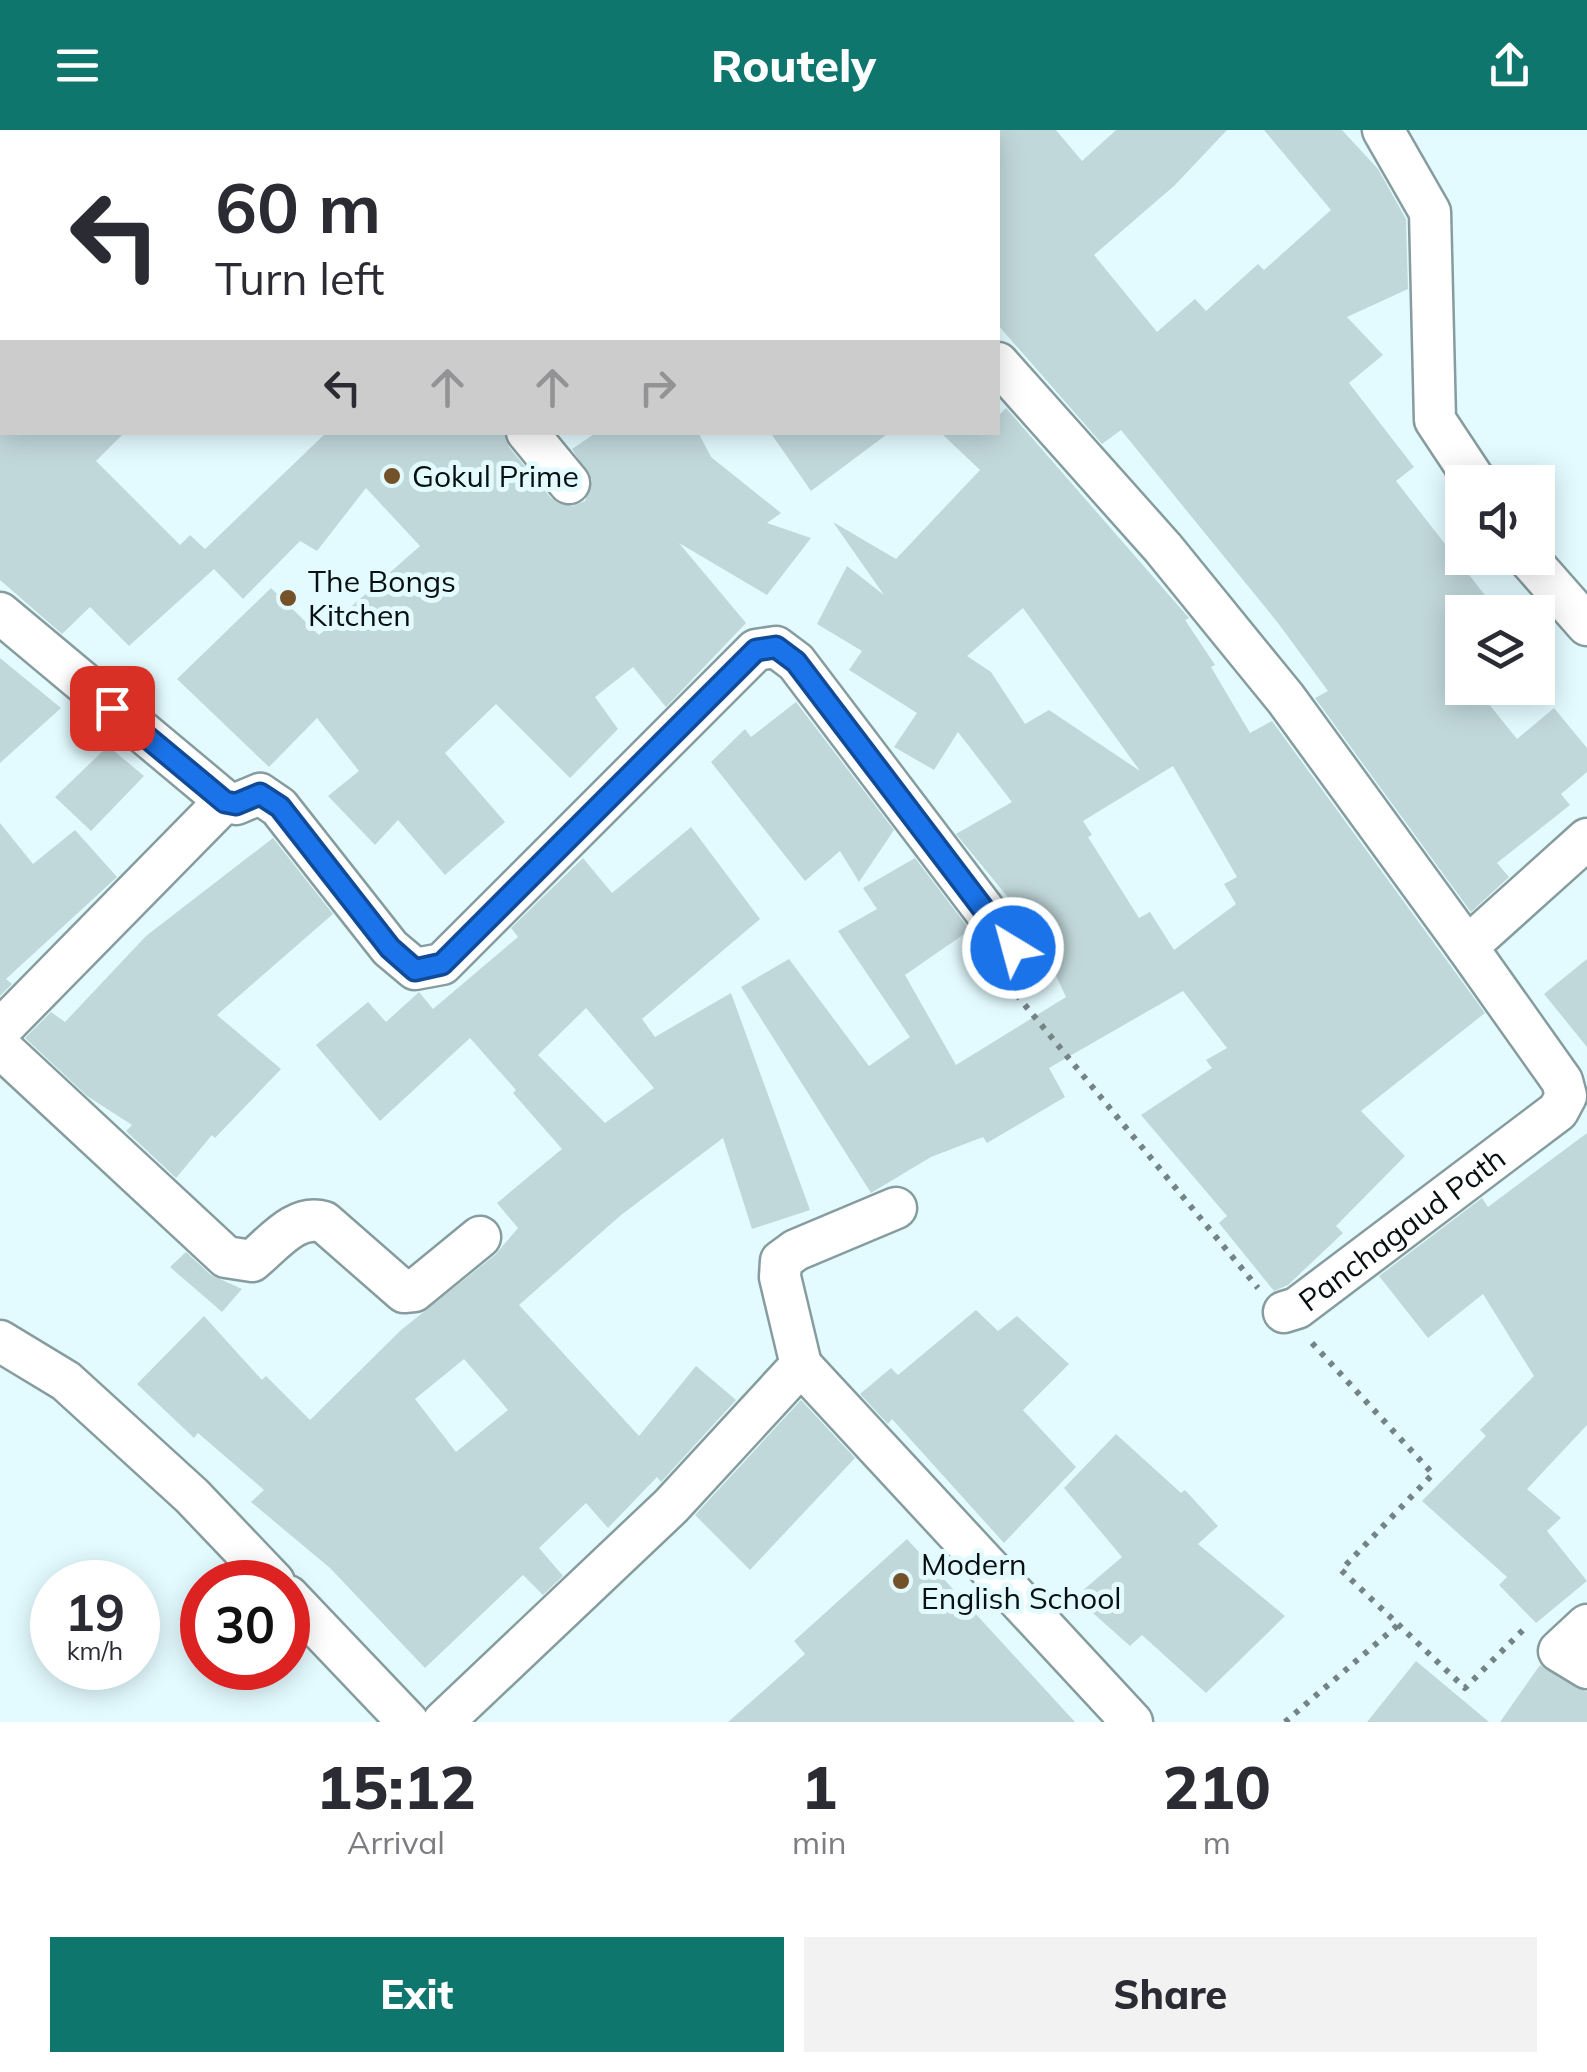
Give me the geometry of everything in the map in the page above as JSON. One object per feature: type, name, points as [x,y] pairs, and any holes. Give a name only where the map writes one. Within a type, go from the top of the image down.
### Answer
[{"type":"street","points":[[1383,130],[1430,212],[1436,420],[1465,465]]},
{"type":"street","name":"Panchagaud Path","points":[[1000,365],[1163,548],[1286,699],[1562,1081],[1566,1096],[1558,1111],[1298,1308],[1284,1312]]},
{"type":"street","points":[[529,435],[569,483]]},
{"type":"street","points":[[1543,575],[1587,625]]},
{"type":"street","points":[[0,614],[225,802],[236,804],[260,794],[280,807],[390,948],[415,970],[442,964],[756,650],[776,647],[796,662],[1013,948]]},
{"type":"street","points":[[0,1030],[225,802]]},
{"type":"street","points":[[1467,946],[1587,839]]},
{"type":"street","points":[[0,1047],[226,1257],[252,1261],[298,1222],[310,1218],[324,1222],[404,1292],[414,1291],[480,1237]]},
{"type":"street","points":[[896,1208],[796,1250],[781,1261],[780,1277],[801,1366],[1132,1722]]},
{"type":"street","points":[[0,1341],[66,1381],[192,1496],[253,1560]]},
{"type":"street","points":[[443,1722],[671,1506],[801,1366]]},
{"type":"street","points":[[310,1619],[408,1722]]},
{"type":"path","name":"Panchagaud Path","points":[[1013,948],[1026,967],[1027,978],[1015,993],[1273,1305],[1284,1312]]},
{"type":"path","points":[[1284,1312],[1432,1474],[1341,1570],[1466,1688],[1524,1627],[1578,1648]]},
{"type":"path","points":[[1285,1722],[1398,1625]]},
{"type":"building","points":[[1000,130],[1056,130],[1082,161],[1116,130],[1227,130],[1174,186],[1094,255],[1157,332],[1195,299],[1206,311],[1258,264],[1264,270],[1331,210],[1264,130],[1342,130],[1378,169],[1406,219],[1408,289],[1347,317],[1383,355],[1349,383],[1414,467],[1396,481],[1445,544],[1445,575],[1469,575],[1485,595],[1445,595],[1445,705],[1490,705],[1517,739],[1554,708],[1587,748],[1587,772],[1561,794],[1570,805],[1497,863],[1509,877],[1471,912],[1315,698],[1328,691],[1278,623],[1121,430],[1102,444],[1000,327]]},
{"type":"building","points":[[1006,408],[1189,618],[1185,620],[1215,665],[1211,667],[1250,733],[1272,721],[1485,1013],[1361,1111],[1405,1156],[1336,1226],[1343,1233],[1288,1285],[1274,1291],[1219,1223],[1227,1216],[1141,1115],[1212,1068],[1206,1060],[1227,1048],[1183,991],[1049,1068],[1065,1097],[987,1143],[983,1137],[931,1157],[871,1193],[741,987],[789,959],[869,1066],[910,1037],[838,931],[877,909],[863,888],[915,858],[970,930],[905,975],[956,1065],[1066,997],[1052,967],[1061,962],[956,834],[1012,802],[958,732],[934,770],[894,747],[917,713],[849,670],[862,651],[817,624],[847,566],[884,595],[833,522],[896,559],[980,470],[943,435],[1000,435],[1000,414]],"holes":[[[1023,608],[1140,771],[1049,710],[1025,724],[991,672],[967,656]],[[1173,766],[1237,877],[1224,884],[1236,904],[1174,950],[1150,912],[1139,918],[1088,837],[1092,835],[1083,821]]]},
{"type":"building","points":[[0,435],[122,435],[96,461],[180,545],[190,535],[205,549],[324,435],[505,435],[509,447],[551,498],[572,506],[585,501],[592,480],[572,449],[593,435],[700,435],[711,457],[781,513],[767,523],[811,538],[767,595],[679,543],[746,623],[666,707],[633,667],[595,697],[618,729],[570,778],[496,704],[445,753],[505,822],[445,875],[398,820],[375,845],[328,796],[359,771],[317,718],[269,767],[177,679],[271,588],[319,635],[420,546],[366,488],[317,551],[300,541],[243,599],[214,569],[129,646],[90,607],[62,634],[0,580]]},
{"type":"building","points":[[772,435],[886,435],[811,491]]},
{"type":"building","points":[[0,658],[61,708],[0,763]]},
{"type":"building","points":[[796,702],[894,830],[859,882],[840,851],[805,881],[711,762],[745,729],[751,737]]},
{"type":"building","points":[[108,746],[144,776],[91,831],[55,797]]},
{"type":"building","points":[[0,823],[33,864],[75,830],[117,877],[6,979],[12,984],[0,996]]},
{"type":"building","points":[[691,827],[760,919],[642,1019],[655,1037],[731,993],[810,1210],[752,1229],[723,1138],[621,1215],[519,1305],[639,1436],[696,1366],[736,1400],[661,1482],[657,1477],[608,1528],[586,1503],[539,1548],[563,1576],[543,1595],[523,1575],[425,1668],[330,1568],[251,1502],[264,1490],[198,1433],[194,1438],[137,1384],[204,1316],[262,1380],[266,1376],[310,1420],[401,1330],[495,1255],[518,1228],[497,1203],[562,1149],[513,1093],[516,1090],[470,1038],[380,1121],[316,1045],[368,1002],[386,1022],[419,992],[433,1009],[518,937],[511,928],[583,858],[612,893]],"holes":[[[586,1008],[654,1088],[605,1123],[538,1055]],[[464,1359],[508,1410],[456,1452],[415,1399]]]},
{"type":"building","points":[[273,838],[333,914],[217,1015],[281,1069],[215,1138],[212,1135],[176,1178],[126,1131],[132,1125],[87,1096],[25,1038],[51,1012],[65,1022],[146,936]]},
{"type":"building","points":[[1587,959],[1587,1047],[1544,994]]},
{"type":"building","points":[[1587,1133],[1587,1425],[1527,1489],[1561,1518],[1547,1531],[1587,1581],[1536,1623],[1499,1585],[1507,1577],[1422,1501],[1486,1436],[1480,1430],[1534,1376],[1483,1294],[1428,1338],[1379,1276],[1482,1198],[1488,1207]]},
{"type":"building","points":[[186,1252],[211,1275],[242,1289],[222,1312],[170,1267]]},
{"type":"building","points":[[976,1310],[998,1331],[1017,1316],[1069,1364],[1023,1410],[1076,1467],[1004,1543],[892,1419],[888,1424],[860,1394],[891,1368],[898,1375]]},
{"type":"building","points":[[801,1400],[855,1458],[750,1570],[695,1515]]},
{"type":"building","points":[[1116,1434],[1181,1493],[1185,1490],[1218,1526],[1198,1544],[1285,1616],[1206,1693],[1142,1635],[1130,1646],[1075,1597],[1122,1557],[1064,1488]]},
{"type":"building","name":"Modern English School","points":[[907,1539],[1075,1722],[728,1722],[805,1654],[794,1641]]},
{"type":"building","points":[[1416,1661],[1489,1722],[1367,1722]]},
{"type":"building","points":[[1540,1665],[1587,1692],[1587,1722],[1500,1722]]},
{"type":"place","name":"Gokul Prime","points":[[392,476]]},
{"type":"place","name":"The Bongs Kitchen","points":[[288,598]]},
{"type":"place","name":"Modern English School","points":[[901,1581]]},
{"type":"route","points":[[112,708],[225,802],[236,804],[260,794],[280,807],[390,948],[415,970],[442,964],[756,650],[776,647],[796,662],[1013,948]]}]
